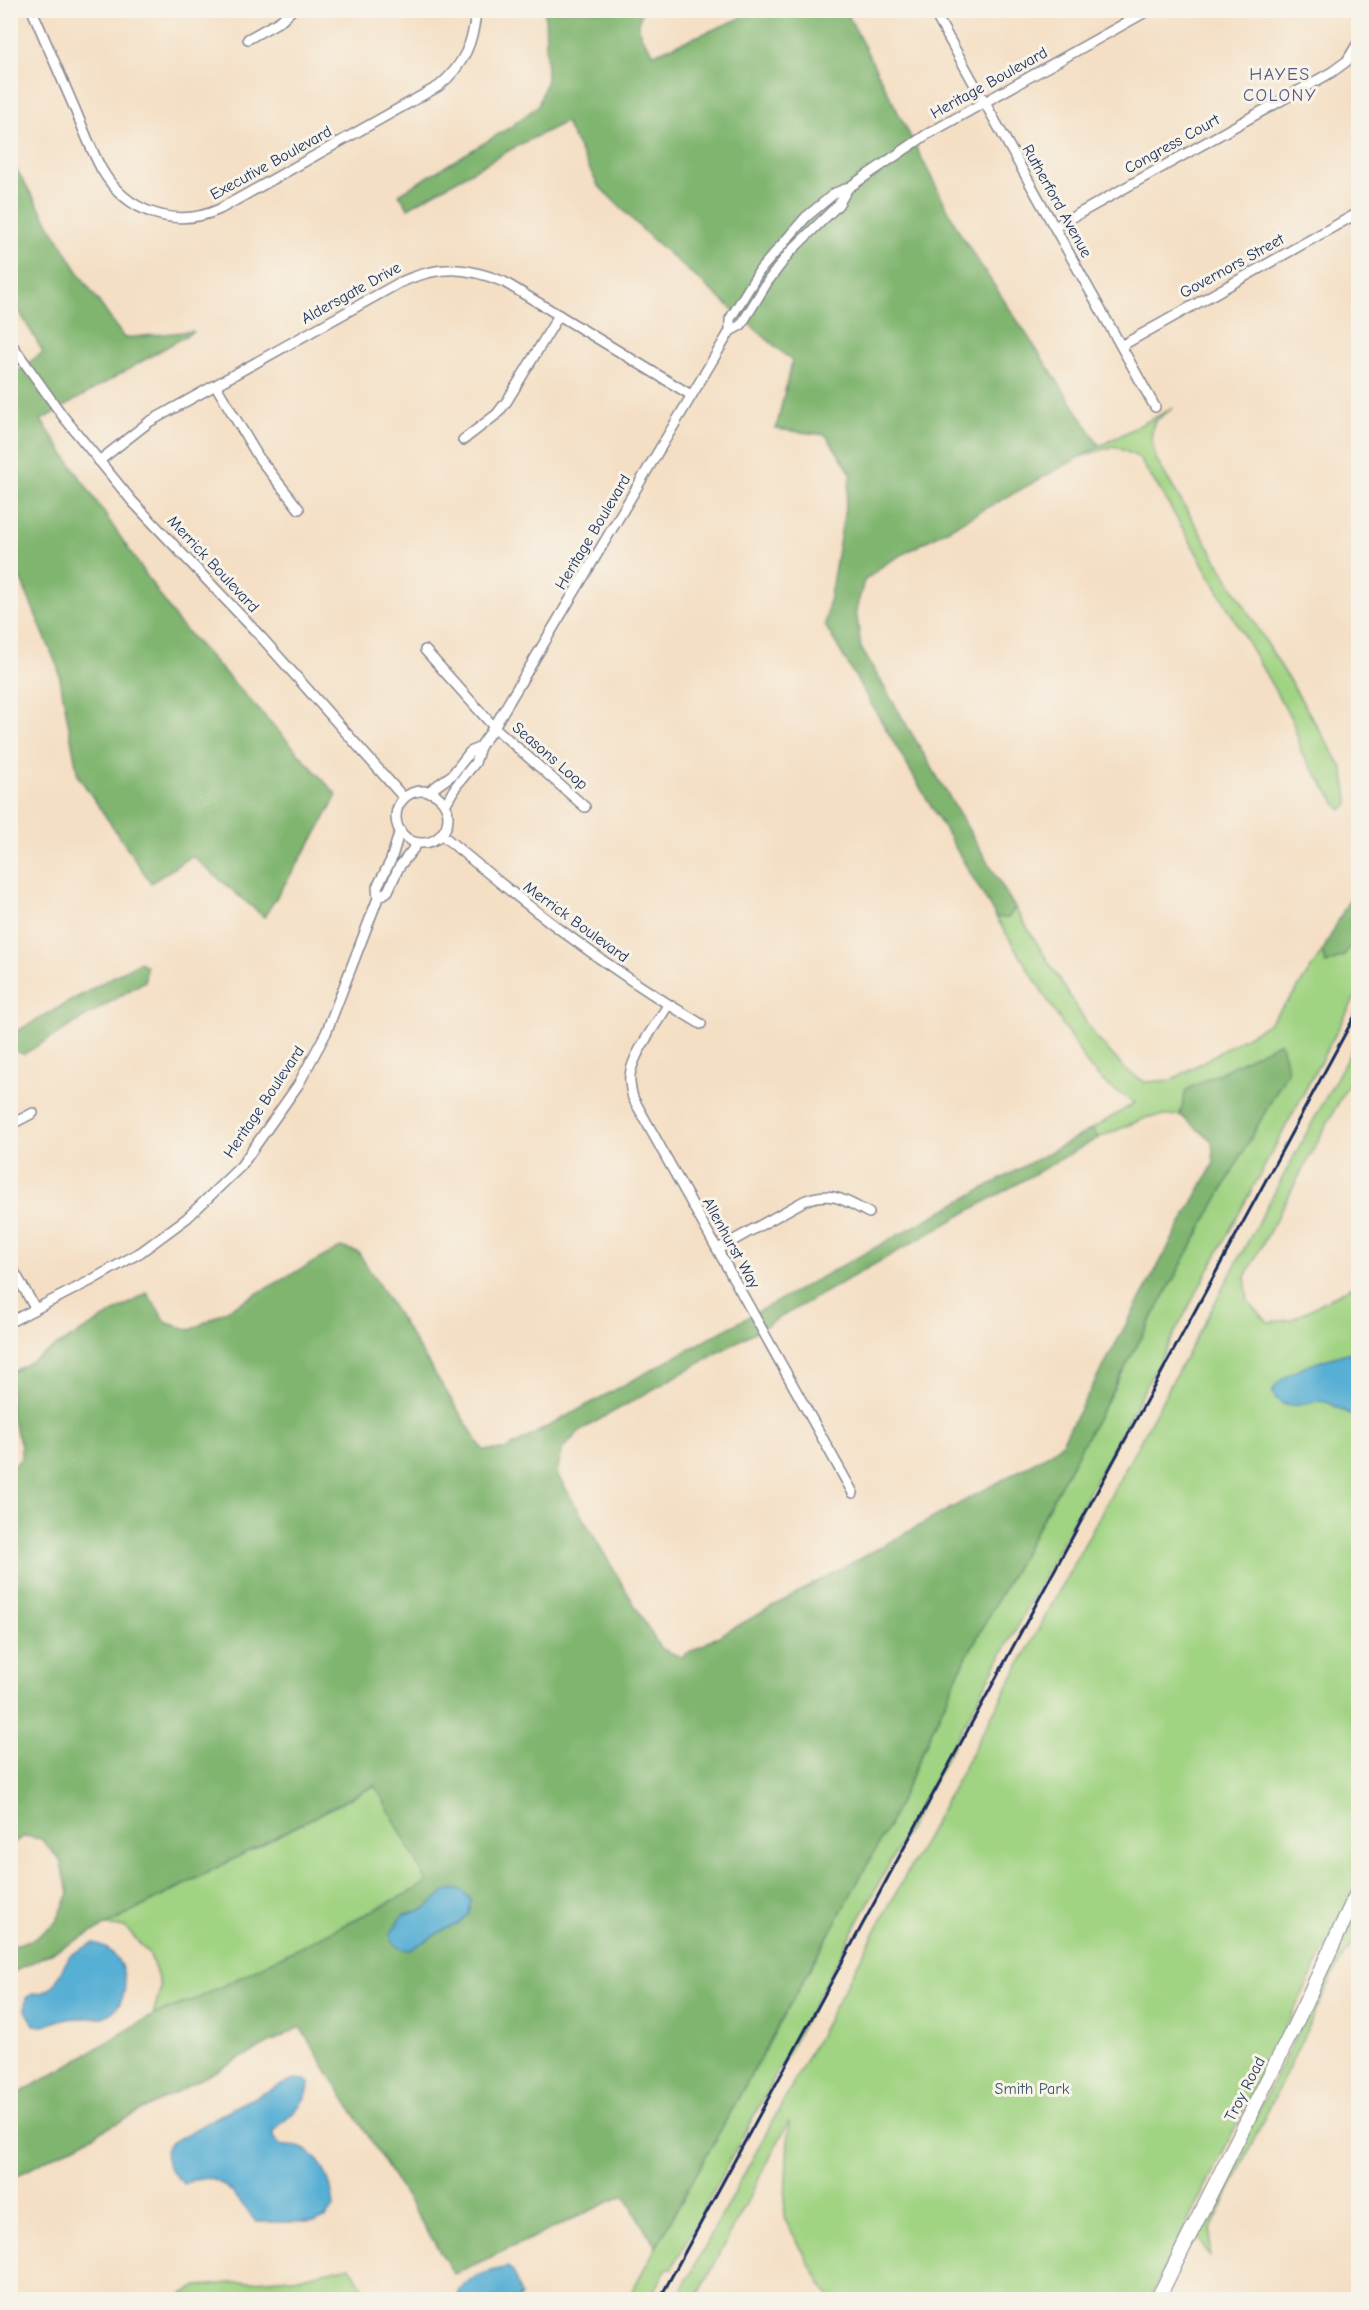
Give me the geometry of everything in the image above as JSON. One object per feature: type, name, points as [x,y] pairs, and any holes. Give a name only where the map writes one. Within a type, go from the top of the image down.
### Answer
[{"type":"street","name":"Executive Boulevard","points":[[32,10],[95,156],[114,187],[134,205],[148,212],[164,217],[187,219],[220,209],[439,86],[456,69],[467,52],[474,30],[476,10]]},
{"type":"street","points":[[248,39],[278,22],[292,10]]},
{"type":"street","name":"Rutherford Avenue","points":[[933,10],[1155,407]]},
{"type":"street","name":"Heritage Boulevard","points":[[445,805],[456,786],[475,763],[480,747],[730,331],[741,325],[768,281],[790,252],[838,205],[848,188],[926,135],[1149,10]]},
{"type":"street","name":"Congress Court","points":[[1055,227],[1332,72],[1347,61],[1359,44]]},
{"type":"street","name":"Governors Street","points":[[1121,346],[1359,213]]},
{"type":"street","name":"Aldersgate Drive","points":[[99,461],[150,422],[399,283],[427,271],[463,269],[482,273],[504,282],[691,395]]},
{"type":"street","points":[[463,440],[497,414],[507,401],[559,315]]},
{"type":"street","name":"Merrick Boulevard","points":[[10,342],[62,415],[132,501],[262,638],[404,798]]},
{"type":"street","points":[[216,386],[259,458],[299,509]]},
{"type":"street","name":"Seasons Loop","points":[[425,650],[494,727],[585,807]]},
{"type":"street","name":"Heritage Boulevard","points":[[428,792],[452,776],[470,752],[480,747]]},
{"type":"street","points":[[416,792],[428,792],[438,797],[445,805],[448,817],[441,834],[433,841],[417,843],[407,838],[400,830],[396,813],[404,798],[416,792]]},
{"type":"street","name":"Heritage Boulevard","points":[[10,1322],[141,1252],[188,1218],[241,1166],[298,1085],[326,1033],[378,898],[377,887],[391,860],[400,830]]},
{"type":"street","name":"Merrick Boulevard","points":[[441,834],[504,887],[592,955],[701,1024]]},
{"type":"street","name":"Heritage Boulevard","points":[[378,898],[388,891],[407,854],[417,843]]},
{"type":"street","name":"Allenhurst Way","points":[[668,1005],[630,1073],[629,1084],[633,1098],[853,1493]]},
{"type":"street","points":[[10,1125],[33,1113]]},
{"type":"street","points":[[718,1249],[819,1195],[840,1198],[869,1213]]},
{"type":"street","points":[[10,1264],[35,1308]]},
{"type":"street","name":"Troy Road","points":[[1157,2300],[1293,2029],[1359,1891]]},
{"type":"green space","points":[[545,11],[642,11],[639,24],[640,34],[654,54],[739,19],[746,11],[846,11],[961,235],[1100,446],[885,564],[864,581],[856,610],[861,648],[1015,908],[1008,918],[996,917],[825,625],[851,473],[826,435],[776,429],[792,361],[651,238],[598,185],[565,122],[515,147],[408,208],[399,194],[509,128],[538,106],[547,79]]},
{"type":"green space","points":[[10,159],[80,275],[124,338],[194,331],[41,420],[178,622],[337,795],[316,834],[264,917],[192,856],[151,883],[78,776],[58,668],[11,556],[11,376],[43,352],[11,297]]},
{"type":"green space","points":[[1173,408],[1154,422],[1151,438],[1157,461],[1343,769],[1349,804],[1341,810],[1302,754],[1293,722],[1164,496],[1138,457],[1114,446],[1077,458]]},
{"type":"green space","points":[[1358,883],[1358,931],[1344,956],[1326,964],[1322,952]]},
{"type":"green space","points":[[1015,908],[1094,1035],[1127,1071],[1145,1082],[1172,1080],[1268,1024],[1294,994],[1322,952],[1326,964],[1344,956],[1358,931],[1358,992],[672,2268],[667,2268],[650,2299],[627,2300],[889,1825],[961,1667],[1288,1070],[1186,1090],[1180,1115],[1148,1117],[1098,1138],[1092,1129],[1135,1103],[1108,1086],[1089,1067],[996,917],[1008,918]]},
{"type":"green space","points":[[139,962],[146,966],[145,981],[24,1054],[17,1052],[11,1042],[12,1034]]},
{"type":"green space","name":"Smith Park","points":[[1358,1038],[1358,1066],[1245,1277],[1248,1302],[1268,1322],[1291,1320],[1358,1283],[1358,1883],[1149,2299],[830,2299],[784,2218],[789,2121],[699,2294],[702,2299],[676,2300]]},
{"type":"green space","points":[[1280,1042],[1288,1070],[961,1667],[889,1825],[656,2247],[624,2195],[454,2274],[300,2027],[11,2179],[10,2099],[153,2015],[199,1998],[428,1883],[375,1785],[11,1973],[11,1946],[34,1939],[57,1921],[69,1893],[60,1860],[41,1839],[25,1836],[11,1844],[10,1469],[21,1459],[21,1445],[11,1416],[11,1373],[147,1293],[167,1323],[191,1330],[341,1247],[358,1252],[483,1450],[505,1450],[1092,1129],[1098,1138],[581,1430],[562,1449],[557,1474],[660,1648],[681,1657],[1051,1453],[1061,1444],[1214,1163],[1212,1141],[1180,1115],[1186,1090]]},
{"type":"green space","points":[[376,1785],[428,1883],[199,1998],[153,2015],[161,1987],[150,1955],[125,1927],[105,1926]]},
{"type":"green space","points":[[1358,1912],[1358,1944],[1353,1945],[1340,1961],[1211,2229],[1210,2256],[1196,2235]]},
{"type":"green space","points":[[350,2266],[369,2299],[173,2299],[198,2286],[302,2277]]},
{"type":"water","points":[[1358,1350],[1358,1417],[1322,1401],[1286,1405],[1273,1394],[1283,1378],[1323,1360]]},
{"type":"water","points":[[454,1889],[463,1891],[471,1900],[469,1914],[459,1923],[410,1950],[400,1948],[395,1944],[390,1934],[404,1914],[423,1910],[445,1892]]},
{"type":"water","points":[[93,1943],[105,1947],[121,1966],[124,1989],[121,2001],[114,2010],[103,2017],[63,2019],[44,2026],[34,2025],[25,2008],[26,1998],[53,1987],[70,1955]]},
{"type":"water","points":[[294,2079],[305,2080],[309,2083],[308,2090],[296,2110],[273,2131],[273,2137],[281,2145],[294,2146],[306,2151],[319,2163],[331,2188],[334,2206],[325,2218],[315,2222],[256,2222],[233,2193],[218,2182],[202,2178],[184,2184],[171,2171],[165,2155],[169,2144],[240,2104]]},
{"type":"water","points":[[508,2267],[513,2272],[521,2295],[518,2299],[460,2299],[458,2295],[461,2289],[472,2279]]},
{"type":"railway","points":[[659,2300],[1358,1010]]},
{"type":"district","name":"HAYES COLONY","points":[[1280,84]]}]
